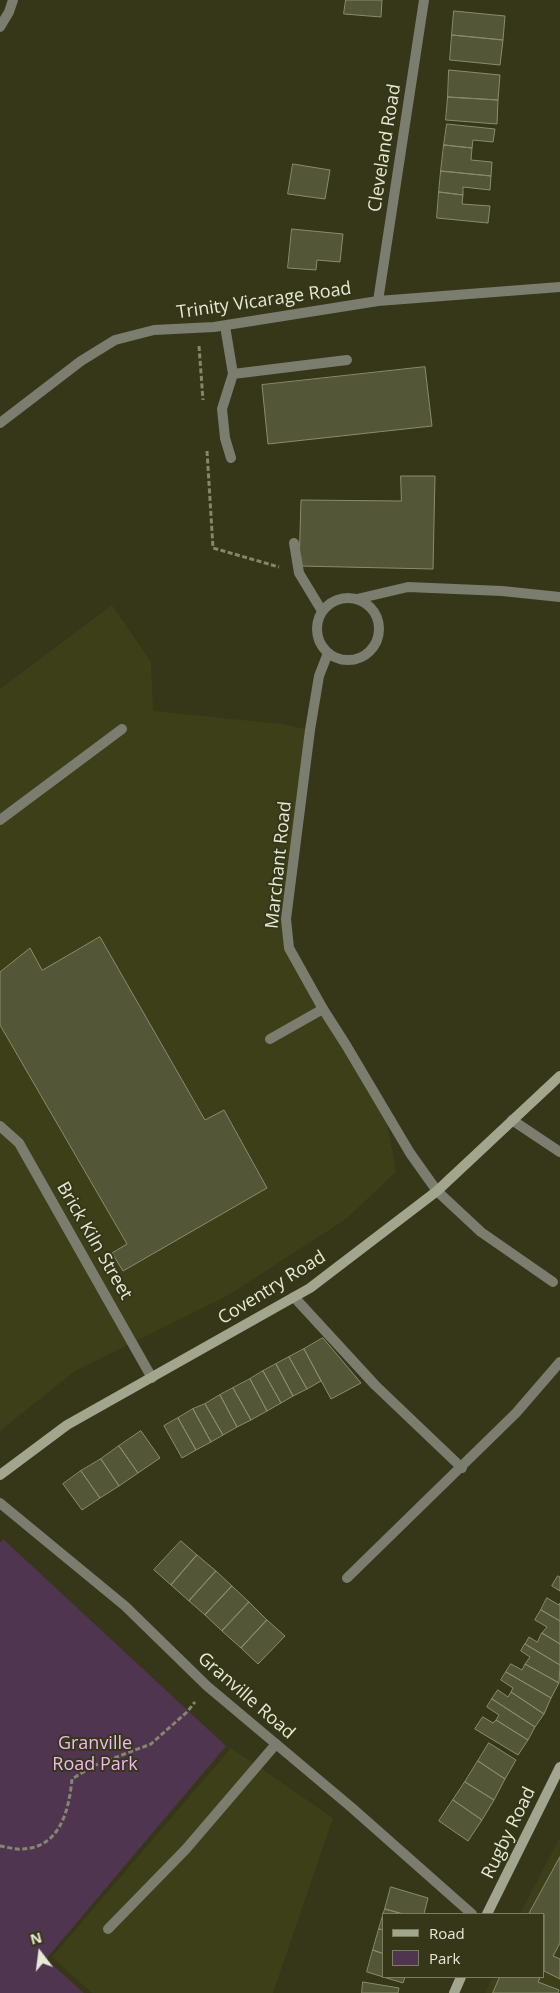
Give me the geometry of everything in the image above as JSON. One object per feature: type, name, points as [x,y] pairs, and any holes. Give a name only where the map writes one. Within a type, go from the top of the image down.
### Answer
[{"type":"main road","name":"Coventry Road","points":[[0,1475],[68,1425],[310,1288],[437,1191],[560,1076]]},
{"type":"main road","name":"Rugby Road","points":[[487,1913],[560,1767]]},
{"type":"main road","points":[[454,1993],[461,1978]]},
{"type":"street","points":[[0,27],[14,0]]},
{"type":"street","name":"Cleveland Road","points":[[378,302],[424,0]]},
{"type":"street","name":"Trinity Vicarage Road","points":[[0,423],[81,361],[115,340],[154,330],[225,326],[378,302],[560,287]]},
{"type":"street","points":[[225,326],[233,374],[222,410],[231,458]]},
{"type":"street","points":[[233,374],[347,360]]},
{"type":"street","points":[[294,543],[299,573],[322,611]]},
{"type":"street","points":[[357,599],[366,603],[376,614],[379,624],[377,640],[372,650],[357,659],[346,660],[336,658],[321,645],[318,634],[318,621],[322,611],[330,603],[340,599],[357,599],[408,587],[502,590],[560,597]]},
{"type":"street","name":"Marchant Road","points":[[328,653],[319,676],[310,730],[286,919],[289,948],[323,1009],[410,1154],[437,1191],[481,1232],[553,1282]]},
{"type":"street","points":[[0,820],[122,729]]},
{"type":"street","points":[[270,1039],[323,1009]]},
{"type":"street","points":[[512,1120],[560,1152]]},
{"type":"street","name":"Brick Kiln Street","points":[[0,1126],[19,1143],[152,1378]]},
{"type":"street","points":[[294,1297],[375,1385],[462,1468]]},
{"type":"street","points":[[348,1578],[516,1413],[560,1362]]},
{"type":"street","name":"Granville Road","points":[[0,1503],[125,1606],[207,1686],[351,1807],[471,1913]]},
{"type":"street","points":[[108,1929],[186,1849],[276,1744]]},
{"type":"path","points":[[0,1846],[23,1849],[46,1843],[63,1823],[69,1803],[72,1779],[93,1766],[151,1744],[187,1712],[207,1686]]},
{"type":"shaded area","points":[[112,605],[151,662],[153,711],[282,724],[310,730],[286,919],[289,948],[386,1116],[396,1172],[346,1219],[227,1296],[75,1371],[0,1431],[0,689]]},
{"type":"shaded area","points":[[231,1748],[333,1818],[273,1993],[92,1993],[52,1957]]},
{"type":"shaded area","points":[[560,1837],[560,1993],[485,1993],[492,1978],[545,1978],[545,1913],[521,1913]]},
{"type":"green space","name":"Granville Road Park","points":[[3,1539],[226,1746],[46,1959],[84,1993],[0,1993],[0,1543]]},
{"type":"building","points":[[346,0],[382,0],[381,17],[344,14]]},
{"type":"building","points":[[454,11],[505,16],[503,40],[452,35]]},
{"type":"building","points":[[452,35],[503,40],[500,65],[450,60]]},
{"type":"building","points":[[449,70],[500,75],[498,100],[448,97]]},
{"type":"building","points":[[448,97],[498,100],[497,124],[446,120]]},
{"type":"building","points":[[447,124],[495,129],[493,142],[473,140],[472,148],[444,145]]},
{"type":"building","points":[[444,145],[472,148],[471,160],[492,162],[491,176],[441,171]]},
{"type":"building","points":[[293,164],[330,170],[325,199],[288,194]]},
{"type":"building","points":[[441,171],[491,176],[490,190],[463,187],[463,195],[439,192]]},
{"type":"building","points":[[439,192],[463,195],[462,204],[490,206],[488,223],[437,218]]},
{"type":"building","points":[[292,229],[343,234],[340,262],[317,260],[316,270],[288,268]]},
{"type":"building","points":[[425,367],[432,426],[268,444],[262,385]]},
{"type":"building","points":[[401,476],[435,476],[433,569],[299,566],[301,500],[401,501]]},
{"type":"building","points":[[100,937],[205,1120],[224,1110],[267,1188],[123,1271],[112,1253],[127,1244],[0,1025],[0,972],[30,948],[42,970]]},
{"type":"building","points":[[323,1338],[361,1383],[331,1399],[304,1349]]},
{"type":"building","points":[[304,1349],[321,1381],[307,1389],[289,1357]]},
{"type":"building","points":[[289,1357],[307,1389],[293,1396],[276,1364]]},
{"type":"building","points":[[276,1364],[293,1396],[281,1403],[263,1371]]},
{"type":"building","points":[[263,1371],[281,1403],[267,1411],[250,1379]]},
{"type":"building","points":[[250,1379],[267,1411],[251,1420],[233,1388]]},
{"type":"building","points":[[233,1388],[251,1420],[237,1427],[220,1395]]},
{"type":"building","points":[[220,1395],[237,1427],[223,1435],[205,1404]]},
{"type":"building","points":[[205,1404],[223,1435],[211,1442],[193,1409]]},
{"type":"building","points":[[193,1409],[211,1442],[196,1450],[178,1418]]},
{"type":"building","points":[[178,1418],[196,1450],[182,1458],[164,1426]]},
{"type":"building","points":[[141,1431],[160,1458],[138,1473],[119,1446]]},
{"type":"building","points":[[119,1446],[138,1473],[119,1486],[101,1459]]},
{"type":"building","points":[[101,1459],[119,1486],[100,1498],[81,1471]]},
{"type":"building","points":[[81,1471],[100,1498],[82,1510],[63,1484]]},
{"type":"building","points":[[181,1541],[197,1555],[171,1585],[154,1570]]},
{"type":"building","points":[[197,1555],[216,1571],[189,1601],[171,1585]]},
{"type":"building","points":[[216,1571],[232,1586],[205,1615],[189,1601]]},
{"type":"building","points":[[558,1576],[560,1577],[560,1591],[552,1586]]},
{"type":"building","points":[[232,1586],[249,1602],[222,1631],[205,1615]]},
{"type":"building","points":[[547,1598],[559,1605],[560,1603],[560,1621],[541,1610]]},
{"type":"building","points":[[249,1602],[267,1620],[241,1648],[222,1631]]},
{"type":"building","points":[[541,1610],[560,1621],[560,1644],[542,1633],[547,1627],[535,1620]]},
{"type":"building","points":[[267,1620],[285,1636],[258,1664],[241,1648]]},
{"type":"building","points":[[542,1633],[560,1644],[560,1665],[525,1644],[529,1637],[537,1642]]},
{"type":"building","points":[[525,1644],[560,1665],[559,1683],[525,1664],[530,1657],[521,1651]]},
{"type":"building","points":[[511,1664],[522,1670],[525,1664],[559,1683],[551,1698],[506,1672]]},
{"type":"building","points":[[506,1672],[551,1698],[544,1714],[511,1692],[513,1688],[501,1680]]},
{"type":"building","points":[[498,1690],[508,1697],[511,1692],[544,1714],[535,1727],[492,1699]]},
{"type":"building","points":[[492,1699],[535,1727],[528,1740],[496,1720],[499,1715],[487,1707]]},
{"type":"building","points":[[483,1717],[493,1723],[496,1720],[528,1740],[518,1755],[475,1729]]},
{"type":"building","points":[[489,1743],[516,1760],[505,1779],[478,1761]]},
{"type":"building","points":[[478,1761],[505,1779],[494,1800],[465,1782]]},
{"type":"building","points":[[465,1782],[494,1800],[482,1820],[453,1800]]},
{"type":"building","points":[[453,1800],[482,1820],[468,1841],[439,1821]]},
{"type":"building","points":[[560,1857],[560,1943],[553,1956],[560,1959],[560,1979],[545,1972],[545,1913],[530,1913]]},
{"type":"building","points":[[391,1887],[428,1898],[424,1913],[399,1913],[385,1909]]},
{"type":"building","points":[[385,1909],[399,1913],[384,1913]]},
{"type":"building","points":[[382,1919],[382,1930],[379,1929]]},
{"type":"building","points":[[379,1929],[382,1930],[382,1953],[373,1950]]},
{"type":"building","points":[[373,1950],[382,1953],[382,1977],[367,1972]]},
{"type":"building","points":[[387,1978],[405,1978],[403,1983]]},
{"type":"building","points":[[500,1978],[540,1978],[538,1982],[559,1990],[558,1993],[493,1993]]},
{"type":"building","points":[[363,1982],[399,1988],[398,1993],[362,1993]]}]
